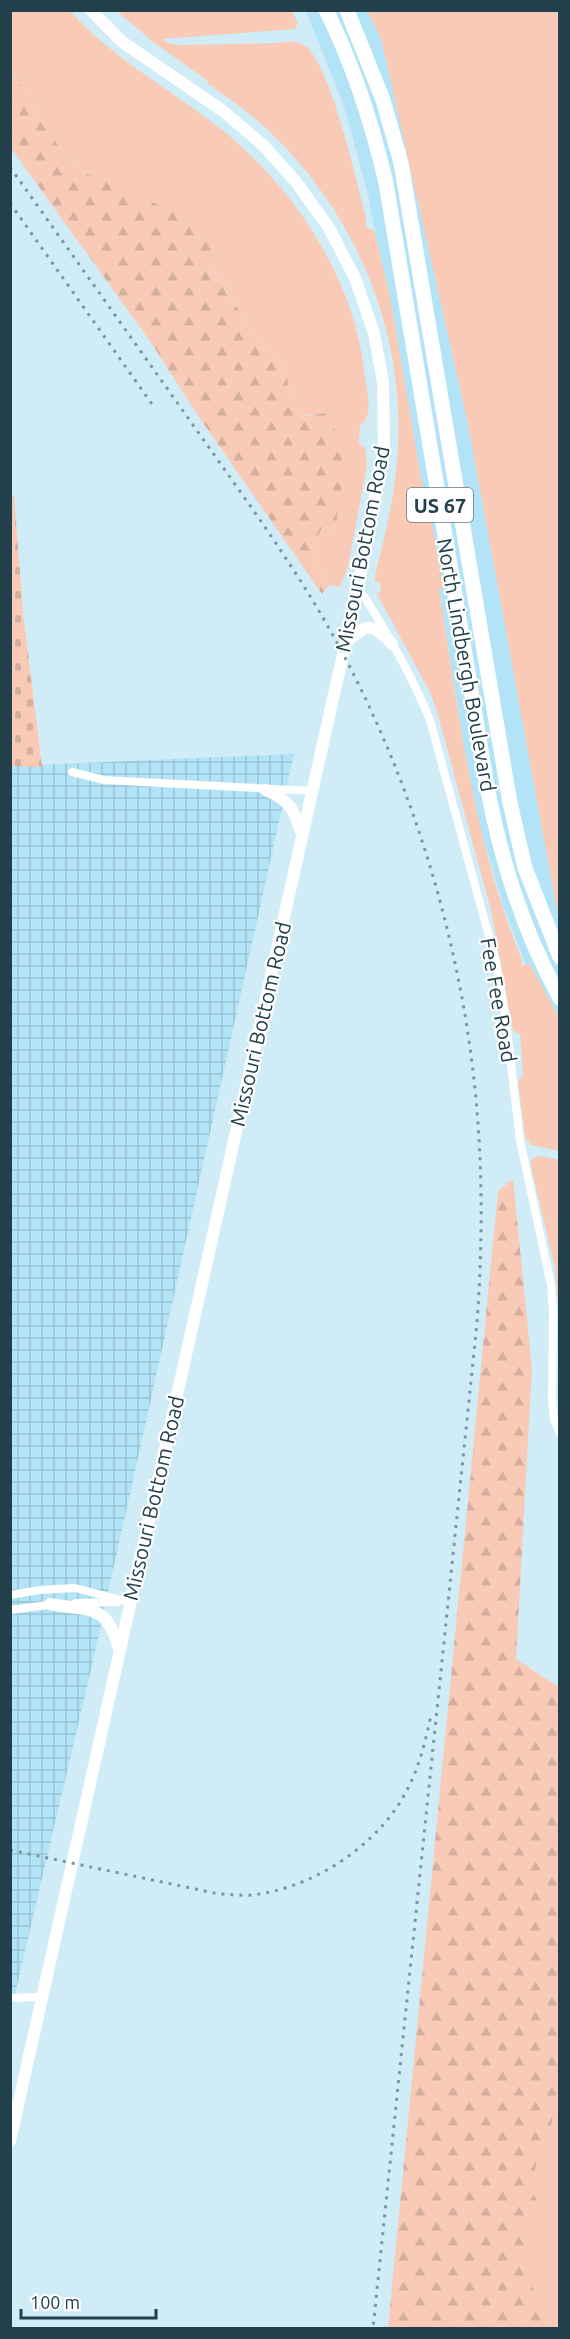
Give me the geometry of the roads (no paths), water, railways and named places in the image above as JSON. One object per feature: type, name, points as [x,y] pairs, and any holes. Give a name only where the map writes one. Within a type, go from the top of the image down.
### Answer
[{"type":"highway","name":"North Lindbergh Boulevard","points":[[326,10],[346,54],[366,108],[386,183],[500,850],[520,914],[542,965],[560,998]]},
{"type":"highway","name":"North Lindbergh Boulevard","points":[[347,10],[383,100],[401,163],[510,803],[525,868],[560,957]]},
{"type":"street","name":"Missouri Bottom Road","points":[[10,2140],[313,791],[330,706],[346,643],[384,448],[383,382],[374,333],[355,278],[329,228],[296,182],[264,146],[223,111],[121,41],[91,10]]},
{"type":"street","name":"Fee Fee Road","points":[[358,587],[419,694],[438,745],[496,962],[505,1014],[520,1140],[551,1285],[552,1399],[554,1419],[560,1434]]},
{"type":"street","points":[[346,643],[364,627],[370,627],[378,630],[392,644]]},
{"type":"street","points":[[72,772],[104,780],[313,791]]},
{"type":"street","points":[[266,789],[289,803],[302,837]]},
{"type":"street","points":[[10,1595],[75,1588],[129,1602]]},
{"type":"street","points":[[10,1610],[50,1604],[129,1602]]},
{"type":"street","points":[[50,1604],[93,1610],[104,1616],[112,1627],[119,1648]]},
{"type":"street","points":[[10,1998],[43,1997]]},
{"type":"railway","points":[[10,167],[274,540],[319,611],[350,668],[379,728],[426,852],[459,981],[470,1046],[477,1111],[481,1191],[477,1323],[373,2328]]},
{"type":"railway","points":[[10,203],[154,407]]},
{"type":"railway","points":[[10,1850],[219,1894],[248,1895],[276,1891],[299,1883],[344,1859],[382,1826],[397,1807],[413,1778],[431,1715]]}]
